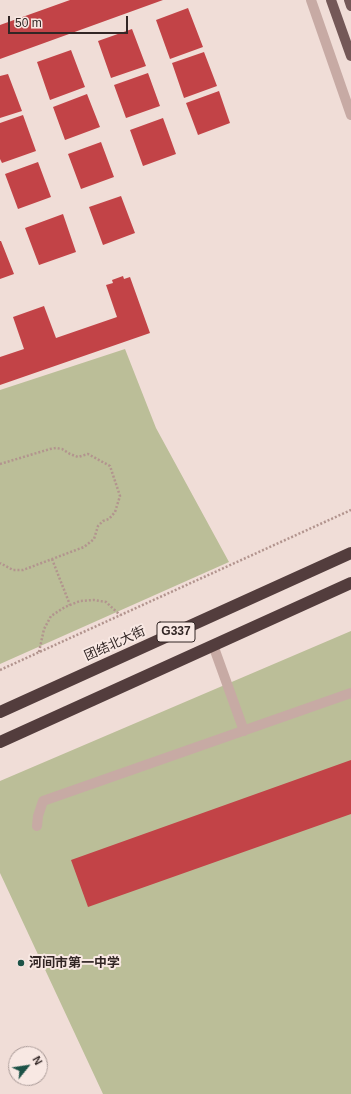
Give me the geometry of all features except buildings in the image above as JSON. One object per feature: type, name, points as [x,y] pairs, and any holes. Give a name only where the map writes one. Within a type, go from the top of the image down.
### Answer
[{"type":"highway","name":"团结北大街","points":[[0,712],[351,553]]},
{"type":"highway","name":"G337","points":[[0,742],[351,583]]},
{"type":"main road","points":[[331,0],[351,56]]},
{"type":"main road","points":[[349,0],[351,6]]},
{"type":"street","points":[[311,0],[351,115]]},
{"type":"street","points":[[213,645],[244,731]]},
{"type":"street","points":[[37,826],[42,801],[351,693]]},
{"type":"path","points":[[0,464],[56,448],[62,449],[78,457],[88,454],[110,466],[120,496],[115,512],[109,519],[103,521],[98,526],[94,539],[84,547],[24,570],[13,570],[0,563]]},
{"type":"path","points":[[0,670],[351,510]]},
{"type":"path","points":[[52,559],[70,605]]},
{"type":"path","points":[[39,652],[44,629],[51,616],[65,607],[80,601],[94,600],[106,602],[120,615]]},
{"type":"green space","points":[[125,349],[156,428],[229,562],[0,664],[0,390]]},
{"type":"green space","points":[[351,631],[351,1094],[103,1094],[0,873],[0,781]]},
{"type":"place","name":"河间市第一中学","points":[[21,963]]}]
